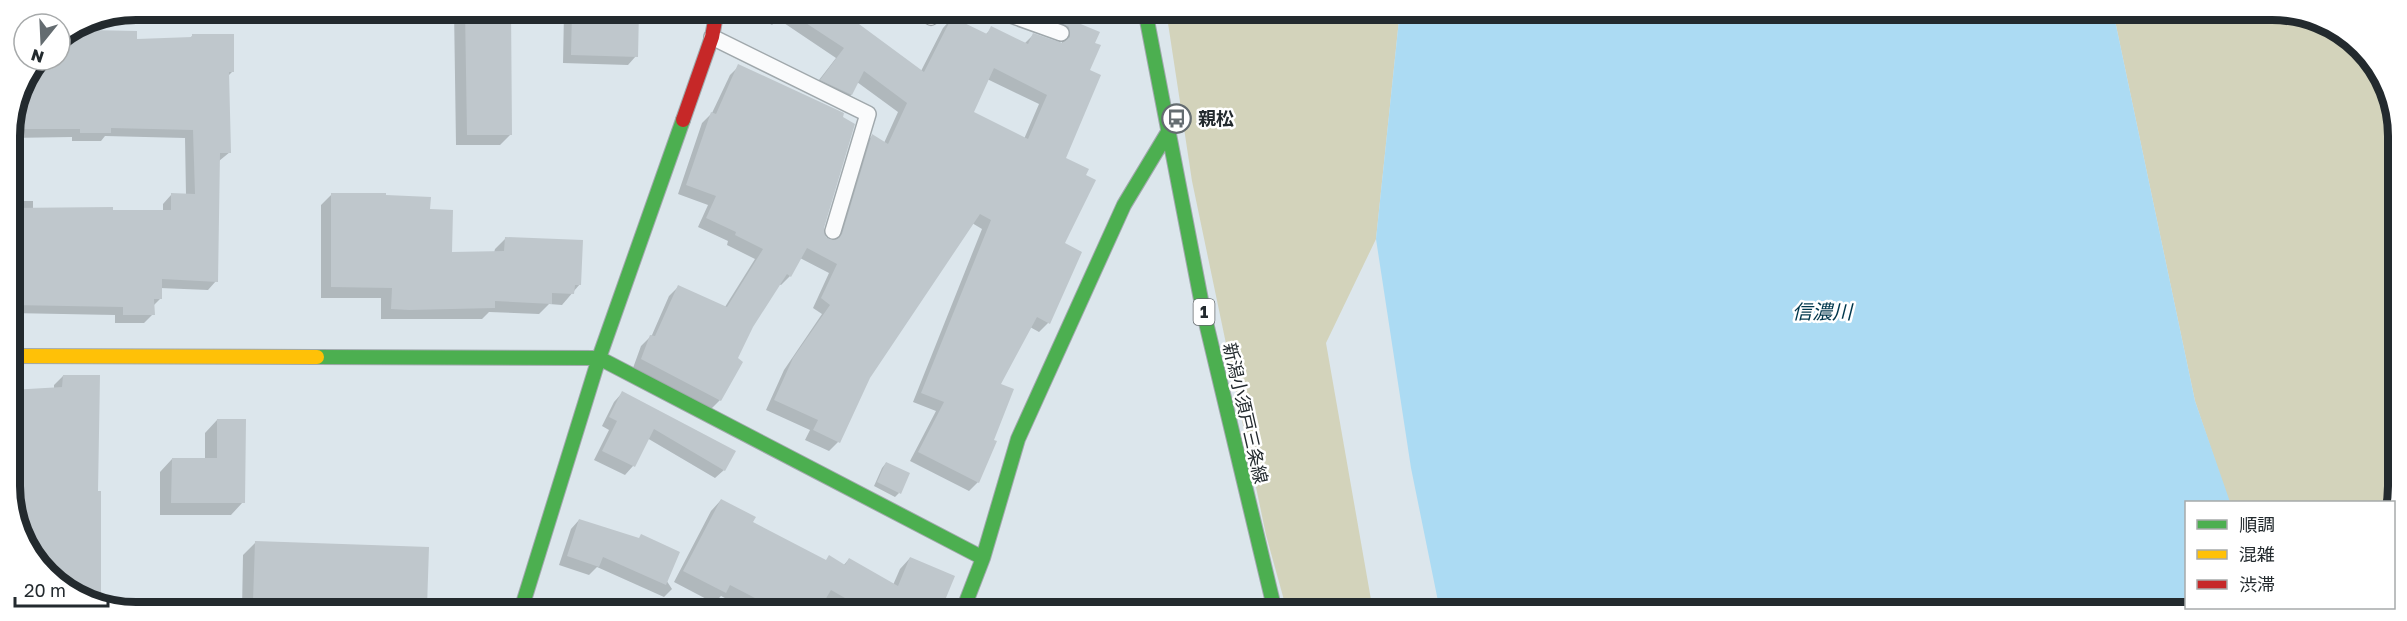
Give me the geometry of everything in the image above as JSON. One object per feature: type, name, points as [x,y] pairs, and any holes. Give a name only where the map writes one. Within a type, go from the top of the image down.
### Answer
[{"type":"street","points":[[524,602],[599,358],[712,38],[715,20]]},
{"type":"street","name":"新潟小須戸三条線","points":[[1147,20],[1203,310],[1273,601]]},
{"type":"street","points":[[966,602],[983,558],[1018,439],[1124,205],[1168,132]]},
{"type":"street","points":[[20,356],[599,358],[983,558]]},
{"type":"lane","points":[[1025,20],[1061,33]]},
{"type":"lane","points":[[712,38],[868,114],[833,231]]},
{"type":"green space","points":[[1168,20],[1399,20],[1376,239],[1326,343],[1371,601],[1284,601],[1266,535],[1192,181]]},
{"type":"green space","points":[[2115,20],[2279,20],[2309,26],[2336,39],[2363,65],[2381,98],[2387,121],[2387,501],[2229,501],[2195,401]]},
{"type":"water","name":"信濃川","points":[[1399,20],[2115,20],[2195,401],[2230,501],[2185,501],[2185,601],[1438,601],[1411,468],[1376,239]]},
{"type":"building","points":[[465,20],[511,20],[512,135],[467,135]]},
{"type":"building","points":[[572,20],[639,20],[638,57],[571,55]]},
{"type":"building","points":[[801,20],[854,20],[924,72],[950,20],[958,20],[987,34],[991,26],[1028,44],[1033,33],[1062,43],[1070,37],[1069,27],[1051,20],[1071,20],[1100,32],[1095,43],[1101,45],[1090,70],[1101,75],[1066,158],[1089,169],[1086,175],[1096,180],[1065,243],[1082,252],[1050,324],[1037,317],[1001,384],[1014,389],[994,440],[997,441],[979,483],[918,452],[944,402],[921,393],[991,220],[980,214],[870,378],[840,443],[813,430],[818,420],[774,400],[793,358],[830,305],[821,298],[837,264],[807,248],[791,277],[787,274],[753,327],[738,358],[743,362],[721,401],[641,359],[650,335],[655,336],[678,285],[727,307],[763,249],[735,235],[736,232],[706,218],[716,196],[686,185],[711,112],[716,114],[738,64],[844,113],[843,117],[855,124],[824,228],[826,237],[831,240],[839,238],[842,234],[872,134],[888,144],[907,103],[864,71],[852,95],[820,80],[844,48]],"holes":[[[994,68],[1047,95],[1028,139],[974,112]]]},
{"type":"building","points":[[89,30],[137,31],[137,39],[192,37],[192,34],[234,34],[234,72],[229,72],[231,153],[220,153],[218,282],[162,279],[162,299],[154,299],[155,315],[123,315],[123,307],[20,305],[20,208],[113,207],[113,210],[171,210],[171,193],[195,194],[193,130],[111,128],[111,133],[80,133],[80,129],[20,129],[23,106],[39,72],[72,72],[72,38]]},
{"type":"building","points":[[331,193],[386,193],[386,195],[431,197],[430,209],[453,210],[452,252],[504,251],[505,237],[583,240],[581,285],[575,285],[574,294],[552,293],[552,304],[495,301],[495,308],[409,310],[391,309],[392,288],[331,287]]},
{"type":"building","points":[[63,375],[100,375],[98,491],[101,491],[101,596],[71,582],[44,556],[26,523],[20,500],[20,389],[62,387]]},
{"type":"building","points":[[622,391],[736,451],[725,471],[654,429],[635,467],[602,451],[617,421],[609,417]]},
{"type":"building","points":[[217,419],[246,419],[245,503],[171,503],[172,458],[217,458]]},
{"type":"building","points":[[886,462],[910,473],[901,494],[877,482]]},
{"type":"building","points":[[721,499],[756,517],[753,522],[826,560],[829,555],[845,565],[849,558],[898,586],[910,557],[955,576],[944,602],[851,602],[831,590],[824,602],[762,602],[730,585],[726,593],[683,571]]},
{"type":"building","points":[[579,519],[639,538],[641,534],[680,552],[666,585],[603,557],[599,567],[567,556]]},
{"type":"building","points":[[255,541],[429,547],[427,602],[253,601]]},
{"type":"traffic: fast","points":[[1147,20],[1203,310],[1273,601]]},
{"type":"traffic: fast","points":[[524,602],[599,358],[683,120]]},
{"type":"traffic: fast","points":[[966,602],[983,558],[1018,439],[1124,205],[1168,132]]},
{"type":"traffic: fast","points":[[317,357],[599,358],[983,558]]},
{"type":"traffic: slow","points":[[20,356],[317,357]]},
{"type":"traffic: jam","points":[[683,120],[712,37],[715,20]]},
{"type":"place","name":"親松","points":[[1177,118]]}]
